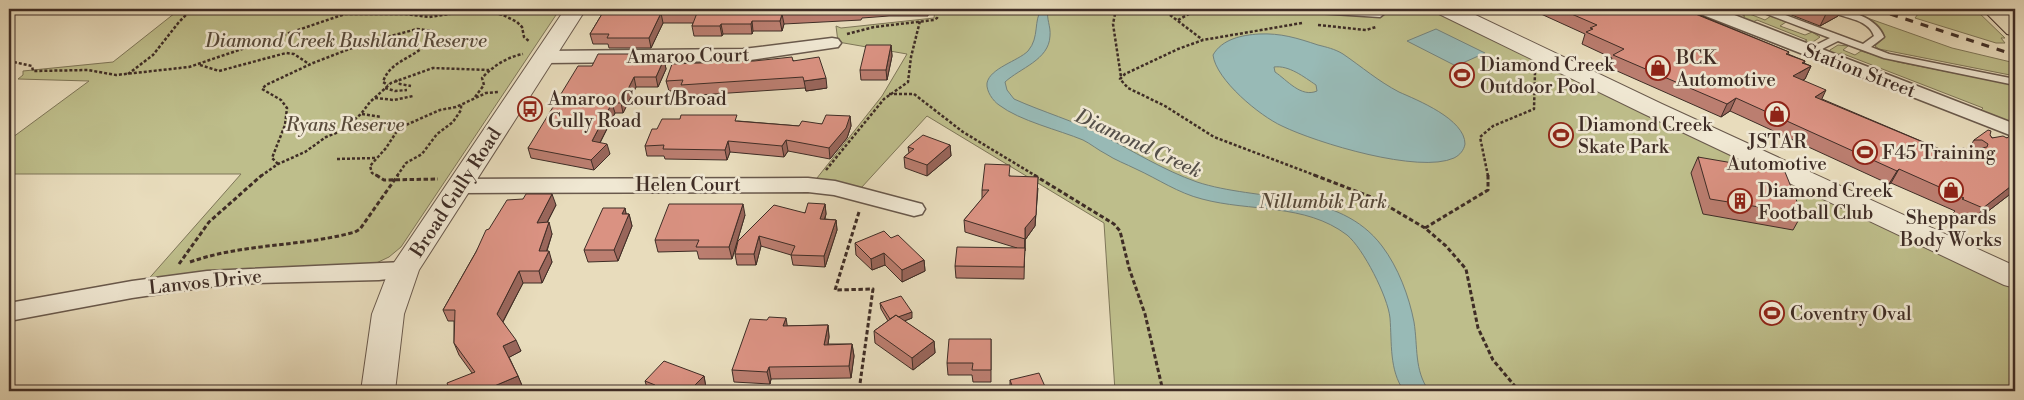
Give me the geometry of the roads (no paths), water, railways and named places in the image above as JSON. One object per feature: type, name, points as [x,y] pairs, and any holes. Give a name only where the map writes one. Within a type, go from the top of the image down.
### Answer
[{"type":"street","name":"Broad Gully Road","points":[[378,391],[382,337],[394,289],[449,183],[533,51],[575,9]]},
{"type":"street","points":[[1447,9],[2015,278]]},
{"type":"street","name":"Station Street","points":[[1704,9],[2015,131]]},
{"type":"street","name":"Amaroo Court","points":[[533,51],[743,55],[832,42]]},
{"type":"street","name":"Helen Court","points":[[449,183],[808,184],[835,188],[914,209]]},
{"type":"street","name":"Lanvos Drive","points":[[9,312],[152,286],[252,275],[361,273],[404,270]]},
{"type":"lane","points":[[1301,9],[1376,14],[1384,12],[1386,9]]},
{"type":"lane","points":[[1762,9],[1863,48],[1894,57],[2015,81]]},
{"type":"lane","points":[[1831,9],[1867,22],[1877,30],[1879,37],[1863,48]]},
{"type":"lane","points":[[1812,51],[1837,38]]},
{"type":"water","points":[[1042,9],[1048,9],[1050,36],[1048,44],[1045,51],[1033,63],[1005,82],[1007,90],[1014,99],[1091,130],[1160,166],[1197,182],[1321,206],[1344,215],[1364,228],[1388,254],[1402,282],[1414,322],[1419,367],[1424,383],[1429,391],[1404,391],[1399,383],[1391,347],[1390,318],[1385,298],[1367,261],[1347,235],[1331,225],[1295,213],[1220,203],[1185,193],[1113,158],[1083,140],[1018,116],[994,101],[988,89],[987,83],[989,78],[993,73],[1023,55],[1032,46],[1039,13]]},
{"type":"water","points":[[1436,29],[1485,53],[1456,66],[1407,41]]},
{"type":"water","points":[[1275,34],[1289,36],[1340,52],[1391,88],[1428,105],[1449,119],[1463,135],[1465,144],[1463,150],[1454,158],[1438,162],[1393,159],[1343,148],[1282,126],[1262,114],[1240,96],[1230,86],[1216,65],[1213,55],[1222,45],[1239,37]],"holes":[[[1274,67],[1296,72],[1316,85],[1317,91],[1305,92],[1294,87],[1275,72]]]},
{"type":"railway","points":[[1875,9],[2015,55]]},
{"type":"place","name":"BCK Automotive","points":[[1658,68]]},
{"type":"place","name":"Diamond Creek Outdoor Pool","points":[[1462,75]]},
{"type":"place","name":"Amaroo Court/Broad Gully Road","points":[[530,109]]},
{"type":"place","name":"JSTAR Automotive","points":[[1777,114]]},
{"type":"place","name":"Diamond Creek Skate Park","points":[[1561,135]]},
{"type":"place","name":"F45 Training","points":[[1865,152]]},
{"type":"place","name":"Sheppards Body Works","points":[[1951,190]]},
{"type":"place","name":"Diamond Creek Football Club","points":[[1740,201]]},
{"type":"place","name":"Coventry Oval","points":[[1772,313]]},
{"type":"park label","name":"Diamond Creek Bushland Reserve","points":[[346,40]]},
{"type":"park label","name":"Ryans Reserve","points":[[345,124]]},
{"type":"park label","name":"Nillumbik Park","points":[[1323,201]]},
{"type":"water label","name":"Diamond Creek","points":[[1139,143]]}]
